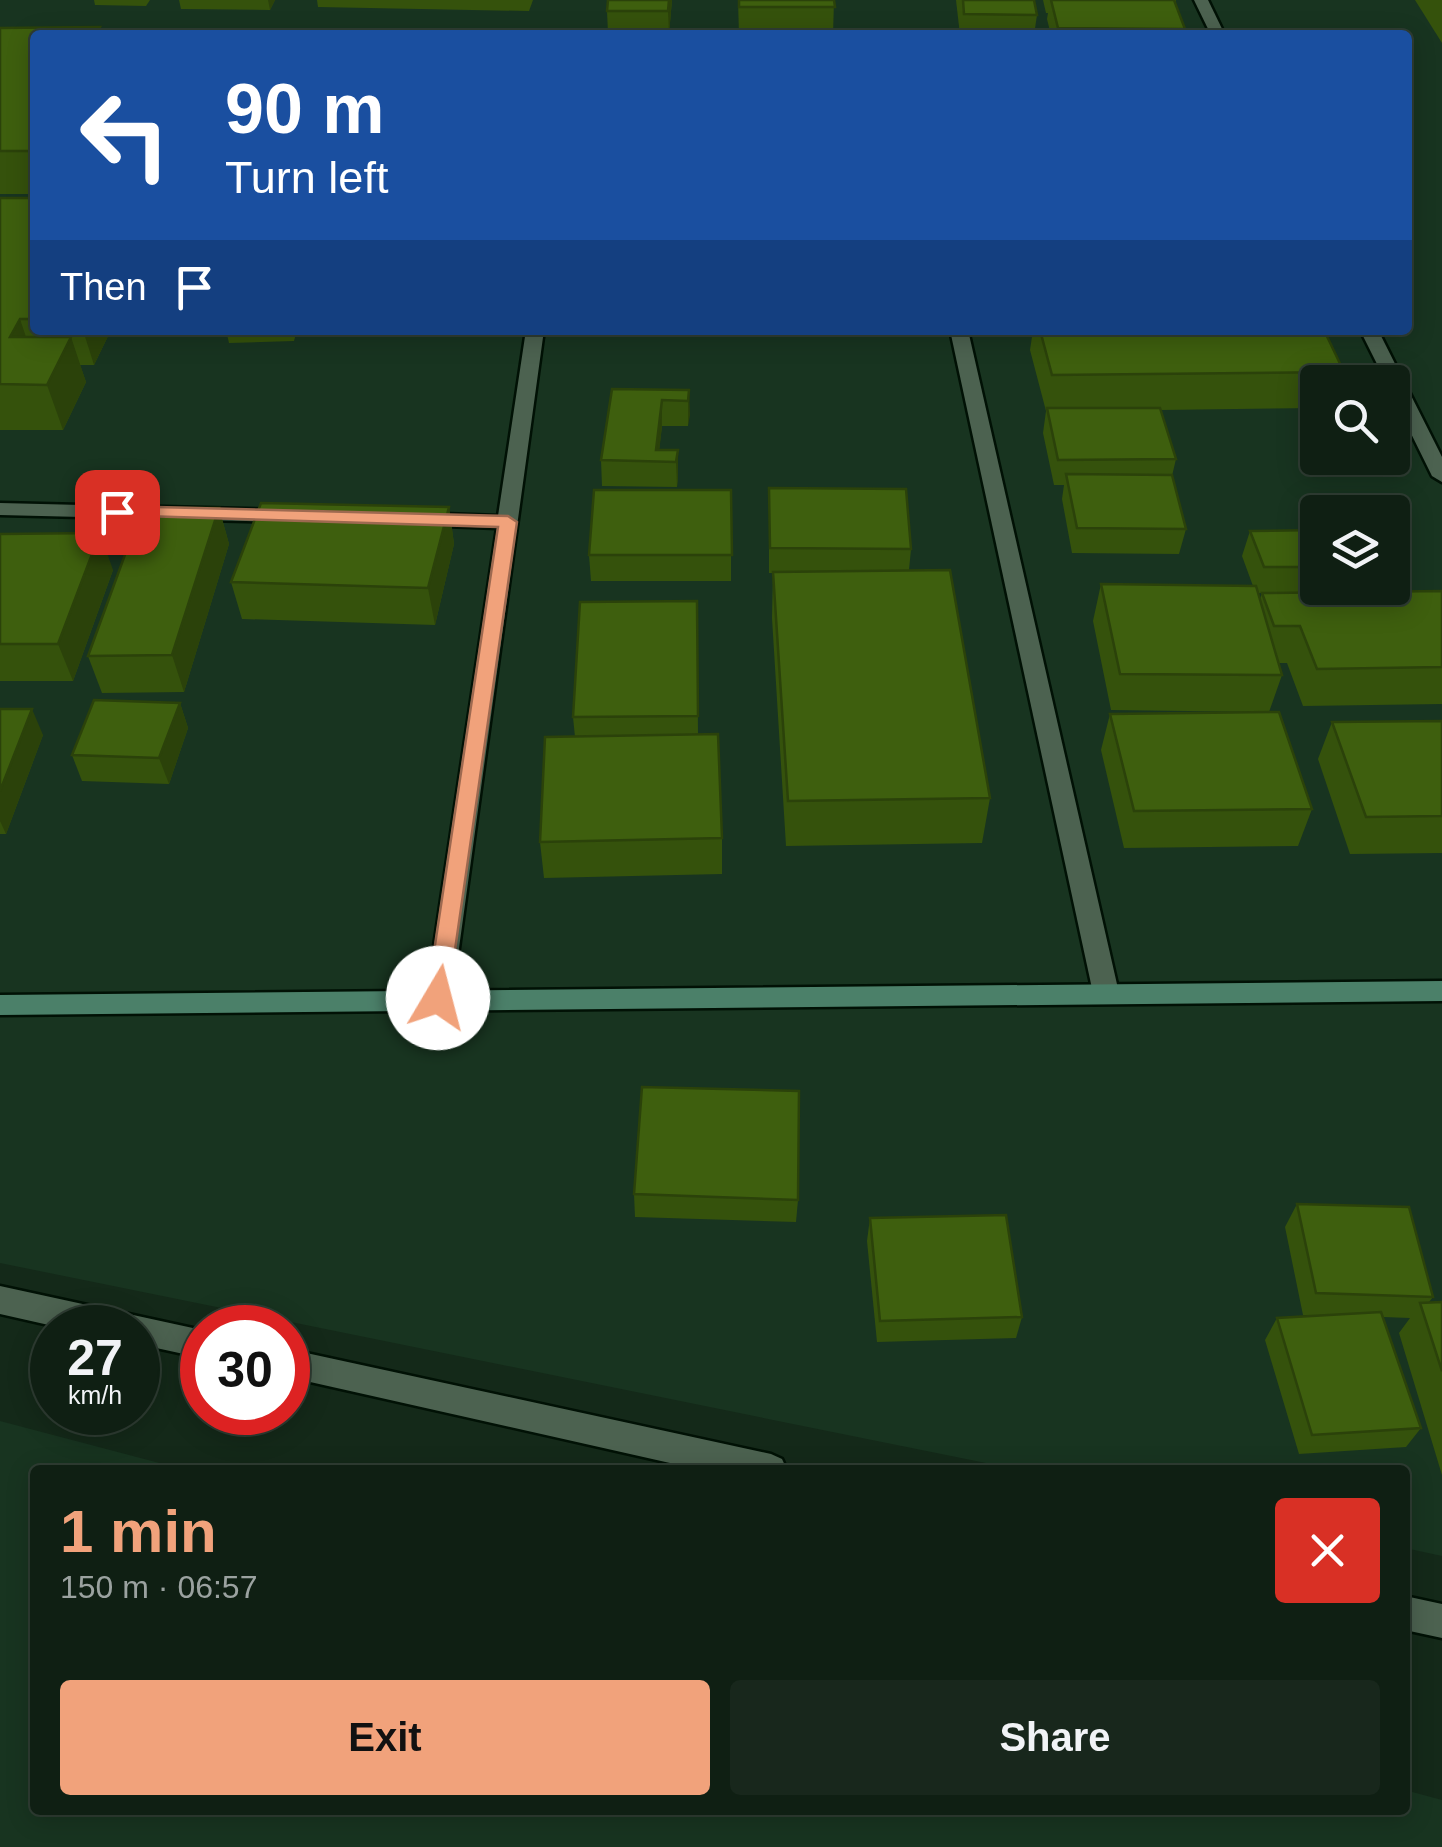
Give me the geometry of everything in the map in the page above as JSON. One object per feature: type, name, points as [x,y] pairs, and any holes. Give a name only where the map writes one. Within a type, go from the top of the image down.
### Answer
[{"type":"street","points":[[1201,0],[1216,30]]},
{"type":"street","points":[[438,998],[535,335]]},
{"type":"street","points":[[960,335],[1106,993]]},
{"type":"street","points":[[1372,335],[1442,476]]},
{"type":"street","points":[[0,508],[312,517]]},
{"type":"street","points":[[391,519],[508,522]]},
{"type":"street","points":[[0,1005],[1442,991]]},
{"type":"street","points":[[0,1300],[30,1307]]},
{"type":"street","points":[[310,1368],[748,1465]]},
{"type":"street","points":[[1410,1613],[1442,1621]]},
{"type":"shaded area","points":[[0,0],[1442,0],[1442,1556],[1410,1549],[1410,1465],[995,1465],[310,1326],[310,1305],[207,1305],[0,1263]]},
{"type":"shaded area","points":[[0,1421],[30,1429],[30,1435],[53,1435],[167,1465],[30,1465],[30,1815],[1410,1815],[1410,1791],[1442,1800],[1442,1847],[0,1847]]},
{"type":"building","points":[[608,0],[669,0],[668,11],[607,11]]},
{"type":"building","points":[[739,0],[834,0],[835,7],[739,7]]},
{"type":"building","points":[[963,0],[1034,0],[1037,15],[964,14]]},
{"type":"building","points":[[1051,0],[1174,0],[1185,29],[1058,28]]},
{"type":"building","points":[[100,27],[30,30],[30,151],[0,151],[0,28]]},
{"type":"building","points":[[0,198],[30,198],[30,319],[20,319],[10,337],[71,337],[47,385],[0,384]]},
{"type":"building","points":[[1041,335],[1326,335],[1341,365],[1300,365],[1300,372],[1052,375]]},
{"type":"building","points":[[612,389],[689,390],[688,401],[662,400],[656,450],[678,450],[676,462],[601,460]]},
{"type":"building","points":[[1047,408],[1160,408],[1176,459],[1058,460]]},
{"type":"building","points":[[1066,474],[1172,475],[1186,529],[1077,528]]},
{"type":"building","points":[[769,488],[906,489],[911,549],[770,548]]},
{"type":"building","points":[[594,490],[731,490],[732,555],[589,555]]},
{"type":"building","points":[[261,503],[449,507],[428,588],[231,582]]},
{"type":"building","points":[[142,508],[219,508],[172,655],[88,656]]},
{"type":"building","points":[[1300,530],[1300,567],[1264,567],[1250,531]]},
{"type":"building","points":[[100,533],[58,644],[0,644],[0,534]]},
{"type":"building","points":[[950,570],[990,798],[788,801],[773,572]]},
{"type":"building","points":[[1101,584],[1256,586],[1282,675],[1120,674]]},
{"type":"building","points":[[1410,591],[1442,591],[1442,667],[1317,669],[1300,626],[1274,626],[1262,593],[1300,593],[1300,605],[1410,605]]},
{"type":"building","points":[[697,601],[698,716],[573,717],[580,602]]},
{"type":"building","points":[[94,700],[180,703],[159,758],[72,755]]},
{"type":"building","points":[[0,709],[32,709],[0,791]]},
{"type":"building","points":[[1279,712],[1312,809],[1134,811],[1110,714]]},
{"type":"building","points":[[1442,721],[1442,816],[1366,817],[1332,722]]},
{"type":"building","points":[[718,734],[722,838],[540,842],[545,737]]},
{"type":"building","points":[[642,1087],[799,1091],[798,1200],[634,1194]]},
{"type":"building","points":[[1297,1204],[1409,1207],[1433,1297],[1316,1293]]},
{"type":"building","points":[[1006,1215],[1022,1317],[880,1321],[870,1218]]},
{"type":"building","points":[[1442,1302],[1442,1371],[1420,1303]]},
{"type":"building","points":[[1381,1312],[1421,1428],[1312,1435],[1277,1318]]},
{"type":"route","points":[[117,512],[508,522],[438,998]]}]
